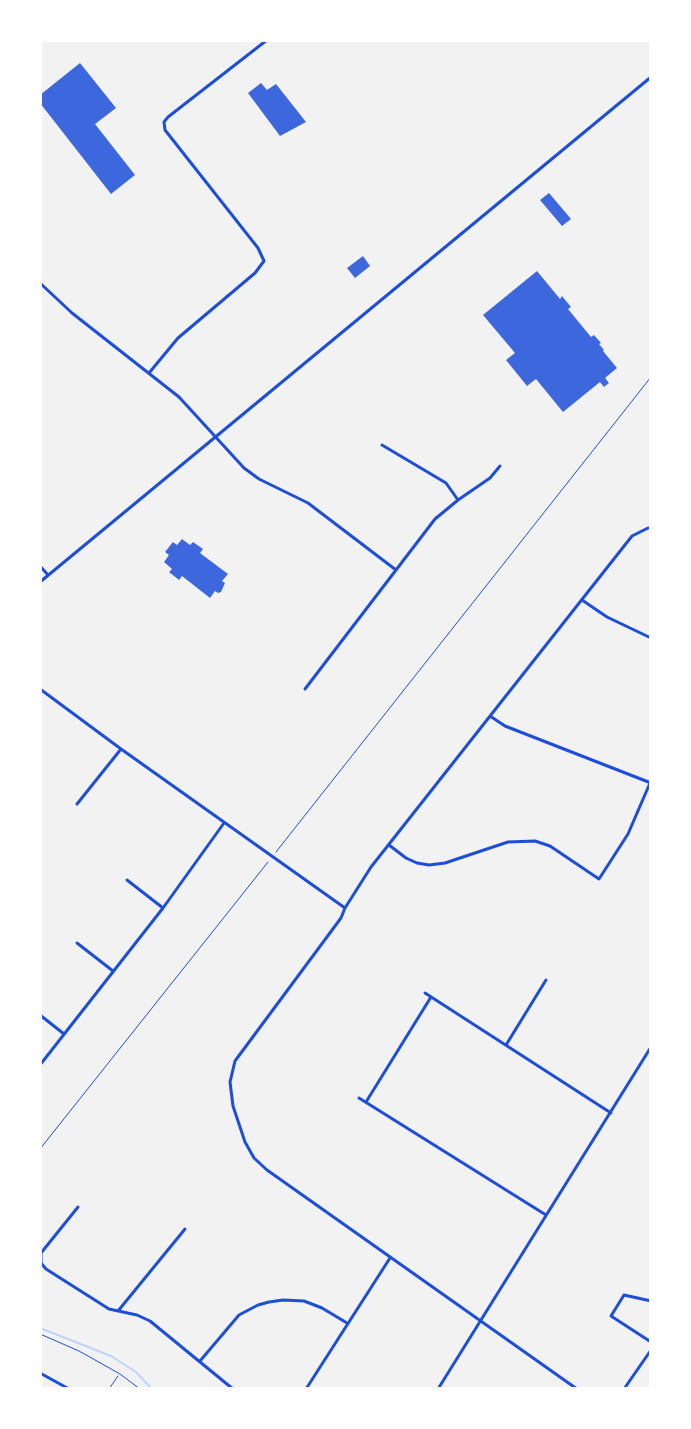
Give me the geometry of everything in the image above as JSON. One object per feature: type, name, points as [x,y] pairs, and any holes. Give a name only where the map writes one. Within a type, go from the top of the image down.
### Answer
[{"type":"street","points":[[149,373],[178,338],[255,273],[264,261],[258,248],[165,130],[164,122],[267,40]]},
{"type":"street","points":[[40,582],[651,77]]},
{"type":"street","points":[[40,283],[72,313],[190,406],[244,468],[259,479],[308,503],[396,570]]},
{"type":"street","points":[[382,445],[446,483],[458,500]]},
{"type":"street","points":[[305,689],[435,519],[490,478],[500,466]]},
{"type":"street","points":[[577,1389],[267,1170],[254,1158],[245,1142],[233,1106],[230,1082],[235,1061],[341,918],[371,867],[632,536],[648,528]]},
{"type":"street","points":[[40,566],[48,575]]},
{"type":"street","points":[[582,600],[607,617],[651,638]]},
{"type":"street","points":[[40,689],[345,908]]},
{"type":"street","points":[[388,845],[406,858],[429,865],[445,863],[508,842],[535,841],[550,846],[599,879],[628,834],[650,783],[505,726],[490,716]]},
{"type":"street","points":[[77,804],[121,749]]},
{"type":"street","points":[[40,1065],[163,908],[225,822]]},
{"type":"street","points":[[127,880],[163,908]]},
{"type":"street","points":[[77,943],[113,971]]},
{"type":"street","points":[[506,1045],[546,980]]},
{"type":"street","points":[[425,993],[611,1113]]},
{"type":"street","points":[[366,1102],[431,997]]},
{"type":"street","points":[[40,1015],[64,1034]]},
{"type":"street","points":[[438,1389],[651,1047]]},
{"type":"street","points":[[359,1098],[546,1215]]},
{"type":"street","points":[[78,1207],[41,1253],[41,1263],[46,1269],[109,1309],[150,1321],[233,1389]]},
{"type":"street","points":[[118,1311],[185,1229]]},
{"type":"street","points":[[306,1389],[391,1257]]},
{"type":"street","points":[[651,1301],[624,1295],[611,1316],[651,1342]]},
{"type":"street","points":[[200,1361],[239,1315],[269,1302],[304,1301],[347,1323]]},
{"type":"street","points":[[624,1389],[651,1350]]},
{"type":"street","points":[[40,1373],[60,1387],[69,1389]]},
{"type":"path","points":[[40,1149],[651,377]]},
{"type":"path","points":[[40,1334],[79,1351],[140,1389]]},
{"type":"path","points":[[109,1389],[120,1374]]},
{"type":"building","points":[[80,63],[116,108],[95,124],[135,175],[111,194],[40,103],[40,95]]},
{"type":"building","points":[[261,83],[267,90],[276,84],[306,122],[280,136],[248,93]]},
{"type":"building","points":[[549,193],[571,219],[562,226],[540,200]]},
{"type":"building","points":[[363,256],[370,266],[355,278],[347,268]]},
{"type":"building","points":[[537,271],[560,299],[562,296],[571,307],[568,309],[591,337],[594,335],[601,343],[603,351],[617,368],[605,378],[609,383],[604,387],[600,382],[563,412],[536,379],[527,386],[506,360],[515,353],[483,315]]},
{"type":"building","points":[[182,539],[203,549],[200,553],[228,574],[222,581],[225,583],[221,592],[215,591],[210,598],[182,576],[179,580],[169,572],[172,569],[164,562],[169,555],[165,552],[173,542],[177,545]]},
{"type":"waterway","points":[[40,1328],[111,1356],[136,1372],[152,1389]]}]
